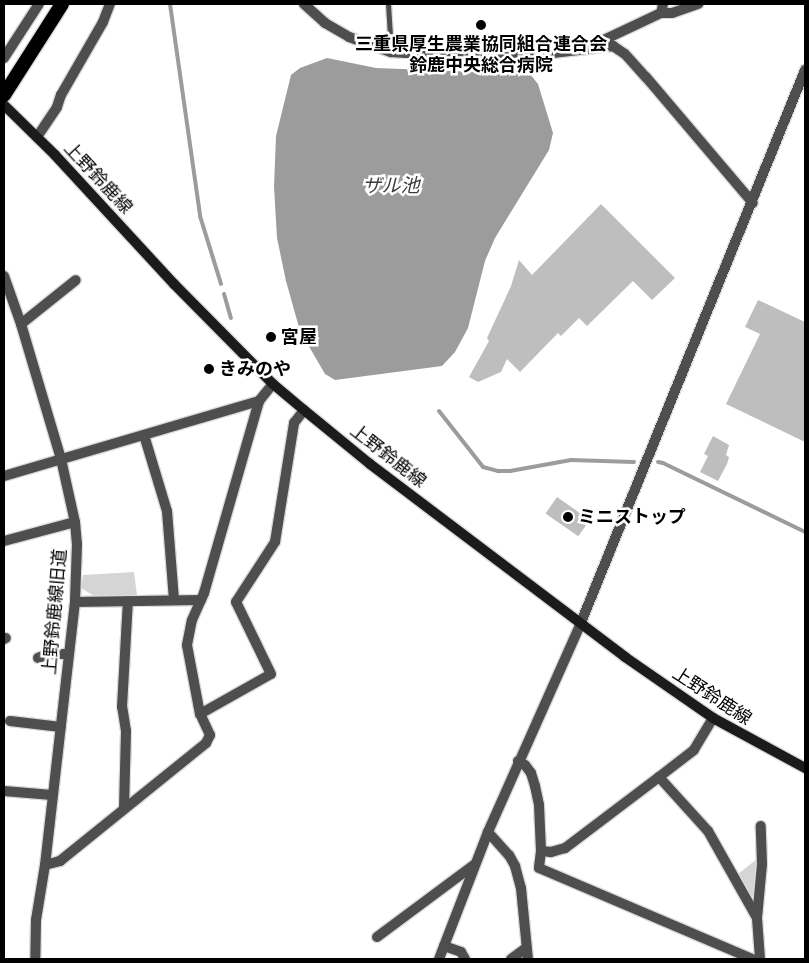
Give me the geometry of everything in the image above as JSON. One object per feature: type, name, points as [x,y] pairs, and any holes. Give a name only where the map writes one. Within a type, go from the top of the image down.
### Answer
[{"type":"highway","points":[[4,95],[62,4]]},
{"type":"main road","name":"上野鈴鹿線","points":[[4,105],[174,284],[273,384],[304,410],[370,464],[580,625],[713,718],[805,768]]},
{"type":"street","points":[[4,58],[39,4]]},
{"type":"street","points":[[37,138],[57,106],[61,95],[103,22],[110,4]]},
{"type":"street","points":[[304,4],[325,23],[349,37],[391,52],[481,58],[518,57],[613,46],[625,54],[753,203]]},
{"type":"street","points":[[588,48],[662,8],[672,13],[698,4]]},
{"type":"street","points":[[439,959],[474,865],[518,761],[580,625],[753,203],[805,70]]},
{"type":"street","name":"上野鈴鹿線旧道","points":[[4,276],[21,324],[61,459],[75,522],[77,544],[75,602],[45,865],[36,920],[35,959]]},
{"type":"street","points":[[21,324],[76,280]]},
{"type":"street","points":[[45,865],[60,861],[206,743],[210,735],[200,714],[188,646],[192,620],[200,600],[260,401],[273,384]]},
{"type":"street","points":[[4,476],[260,401]]},
{"type":"street","points":[[200,714],[270,674],[236,602],[275,542],[294,423],[304,410]]},
{"type":"street","points":[[144,435],[167,511],[174,600]]},
{"type":"street","points":[[4,541],[75,522]]},
{"type":"street","points":[[75,602],[200,600]]},
{"type":"street","points":[[124,808],[126,731],[122,706],[128,601]]},
{"type":"street","points":[[38,658],[48,654],[68,654]]},
{"type":"street","points":[[541,851],[551,852],[565,848],[694,750],[713,718]]},
{"type":"street","points":[[10,721],[61,727]]},
{"type":"street","points":[[518,761],[526,765],[531,774],[539,804],[541,851],[539,868],[752,959]]},
{"type":"street","points":[[659,777],[708,831],[757,918]]},
{"type":"street","points":[[4,791],[52,795]]},
{"type":"street","points":[[760,959],[757,918],[762,864],[761,826]]},
{"type":"street","points":[[488,832],[509,855],[515,866],[520,888],[528,959]]},
{"type":"street","points":[[377,937],[474,865]]},
{"type":"street","points":[[444,946],[461,952],[465,959]]},
{"type":"street","points":[[511,959],[526,948]]},
{"type":"lane","points":[[388,4],[391,52]]},
{"type":"shaded area","points":[[134,572],[137,595],[94,596],[81,588],[83,575]]},
{"type":"shaded area","points":[[757,859],[757,894],[751,897],[738,874]]},
{"type":"water","name":"ザル池","points":[[327,58],[376,68],[530,74],[538,84],[553,133],[549,150],[495,238],[485,261],[468,328],[455,352],[442,366],[335,380],[325,374],[300,331],[286,281],[277,238],[274,187],[276,136],[291,75],[300,68]]},
{"type":"building","points":[[601,204],[675,278],[652,300],[633,281],[587,326],[579,318],[561,336],[558,333],[520,372],[507,359],[501,372],[478,382],[469,377],[489,341],[487,338],[511,286],[519,260],[532,275]]},
{"type":"building","points":[[758,300],[805,322],[805,442],[726,404],[760,334],[745,327]]},
{"type":"building","points":[[713,436],[729,445],[726,455],[729,457],[727,464],[718,481],[700,472],[708,456],[704,454]]},
{"type":"building","name":"ミニストップ","points":[[557,497],[590,520],[578,536],[546,513]]},
{"type":"waterway","points":[[170,4],[200,216],[221,284]]},
{"type":"waterway","points":[[224,294],[231,318]]},
{"type":"waterway","points":[[439,411],[483,467],[498,471],[510,471],[571,460],[634,462]]},
{"type":"waterway","points":[[658,462],[805,532]]},
{"type":"place","name":"三重県厚生農業協同組合連合会 鈴鹿中央総合病院","points":[[481,25]]},
{"type":"place","name":"宮屋","points":[[271,337]]},
{"type":"place","name":"きみのや","points":[[209,369]]},
{"type":"place","name":"ミニストップ","points":[[568,517]]}]
